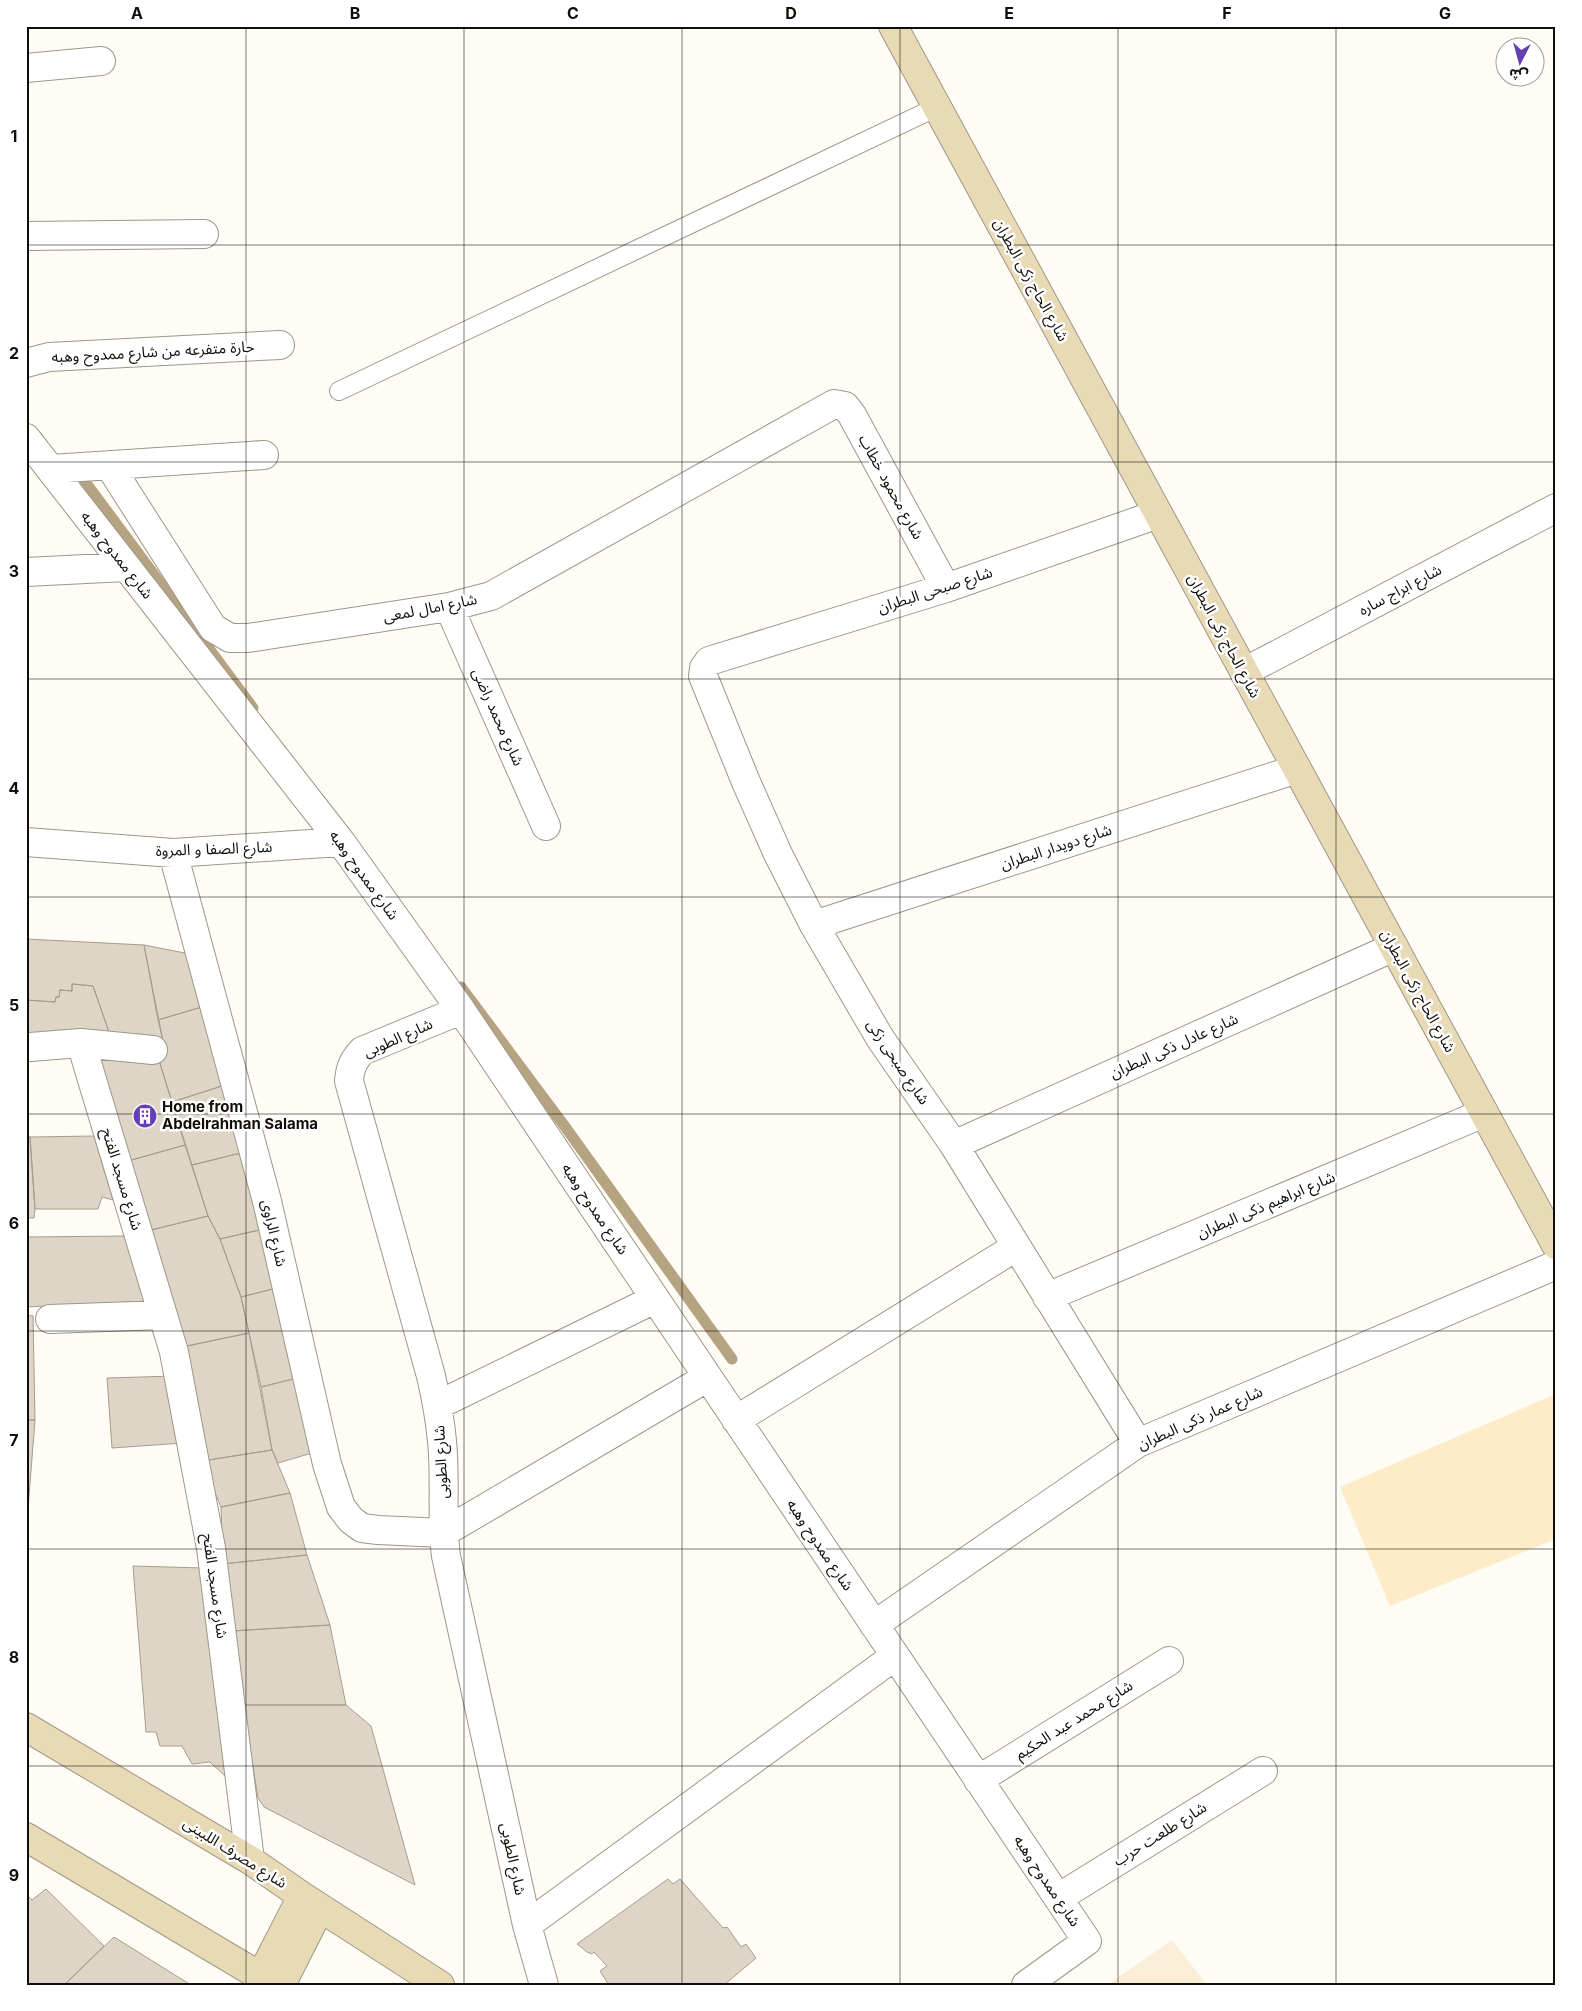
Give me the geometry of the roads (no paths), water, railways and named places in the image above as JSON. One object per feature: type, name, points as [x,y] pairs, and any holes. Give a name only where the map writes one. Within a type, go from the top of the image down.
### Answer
[{"type":"street","name":"شارع الحاج زكى البطران","points":[[893,26],[1556,1245]]},
{"type":"street","points":[[26,68],[101,61]]},
{"type":"street","points":[[26,236],[204,234]]},
{"type":"street","name":"حارة متفرعه من شارع ممدوح وهبه","points":[[26,363],[50,357],[280,345]]},
{"type":"street","name":"شارع محمود خطاب","points":[[825,408],[834,404],[845,406],[852,415],[946,588]]},
{"type":"street","name":"شارع امال لمعى","points":[[109,466],[213,628],[230,638],[248,638],[449,607],[491,596],[825,408]]},
{"type":"street","name":"شارع ممدوح وهبه","points":[[26,438],[341,842],[461,1010],[1087,1941],[1026,1985]]},
{"type":"street","points":[[51,470],[264,455]]},
{"type":"street","name":"شارع ابراج ساره","points":[[1244,672],[1556,508]]},
{"type":"street","name":"شارع صبحى البطران","points":[[709,661],[946,588],[1158,514]]},
{"type":"street","points":[[26,572],[126,567]]},
{"type":"street","name":"شارع محمد راضى","points":[[449,607],[546,826]]},
{"type":"street","name":"شارع صبحى زكى","points":[[709,661],[704,668],[705,684],[770,836],[814,925],[880,1038],[954,1145],[1138,1444]]},
{"type":"street","name":"شارع دويدار البطران","points":[[814,925],[1297,770]]},
{"type":"street","name":"شارع الصفا و المروة","points":[[26,842],[173,853],[341,842]]},
{"type":"street","name":"شارع الراوى","points":[[173,853],[267,1201],[327,1464],[341,1507],[351,1520],[362,1528],[443,1533]]},
{"type":"street","name":"شارع عادل ذكى البطران","points":[[954,1145],[1394,947]]},
{"type":"street","name":"شارع الطوبى","points":[[461,1010],[362,1051],[354,1060],[350,1069],[349,1081],[438,1405],[442,1442],[443,1533],[446,1556],[527,1925],[544,1985]]},
{"type":"street","points":[[30,1047],[81,1043],[153,1050]]},
{"type":"street","name":"شارع مسجد الفتح","points":[[81,1043],[174,1352],[211,1548],[250,1860]]},
{"type":"street","name":"شارع ابراهيم ذكى البطران","points":[[1047,1297],[1484,1113]]},
{"type":"street","points":[[736,1420],[1016,1247]]},
{"type":"street","name":"شارع عمار ذكى البطران","points":[[874,1625],[1138,1444],[1556,1265]]},
{"type":"street","points":[[438,1405],[655,1298]]},
{"type":"street","points":[[50,1319],[162,1315]]},
{"type":"street","points":[[443,1533],[708,1377]]},
{"type":"street","points":[[527,1925],[895,1656]]},
{"type":"street","name":"شارع محمد عبد الحكيم","points":[[978,1780],[1169,1661]]},
{"type":"street","name":"شارع مصرف اللبينى","points":[[26,1727],[250,1860],[311,1902],[440,1985]]},
{"type":"street","name":"شارع طلعت حرب","points":[[1058,1898],[1263,1771]]},
{"type":"street","points":[[26,1837],[273,1982],[311,1902]]},
{"type":"lane","points":[[339,391],[937,107]]},
{"type":"waterway","points":[[83,479],[253,708]]},
{"type":"waterway","points":[[461,987],[566,1128],[732,1359]]},
{"type":"place","name":"Home from Abdelrahman Salama","points":[[145,1116]]}]
